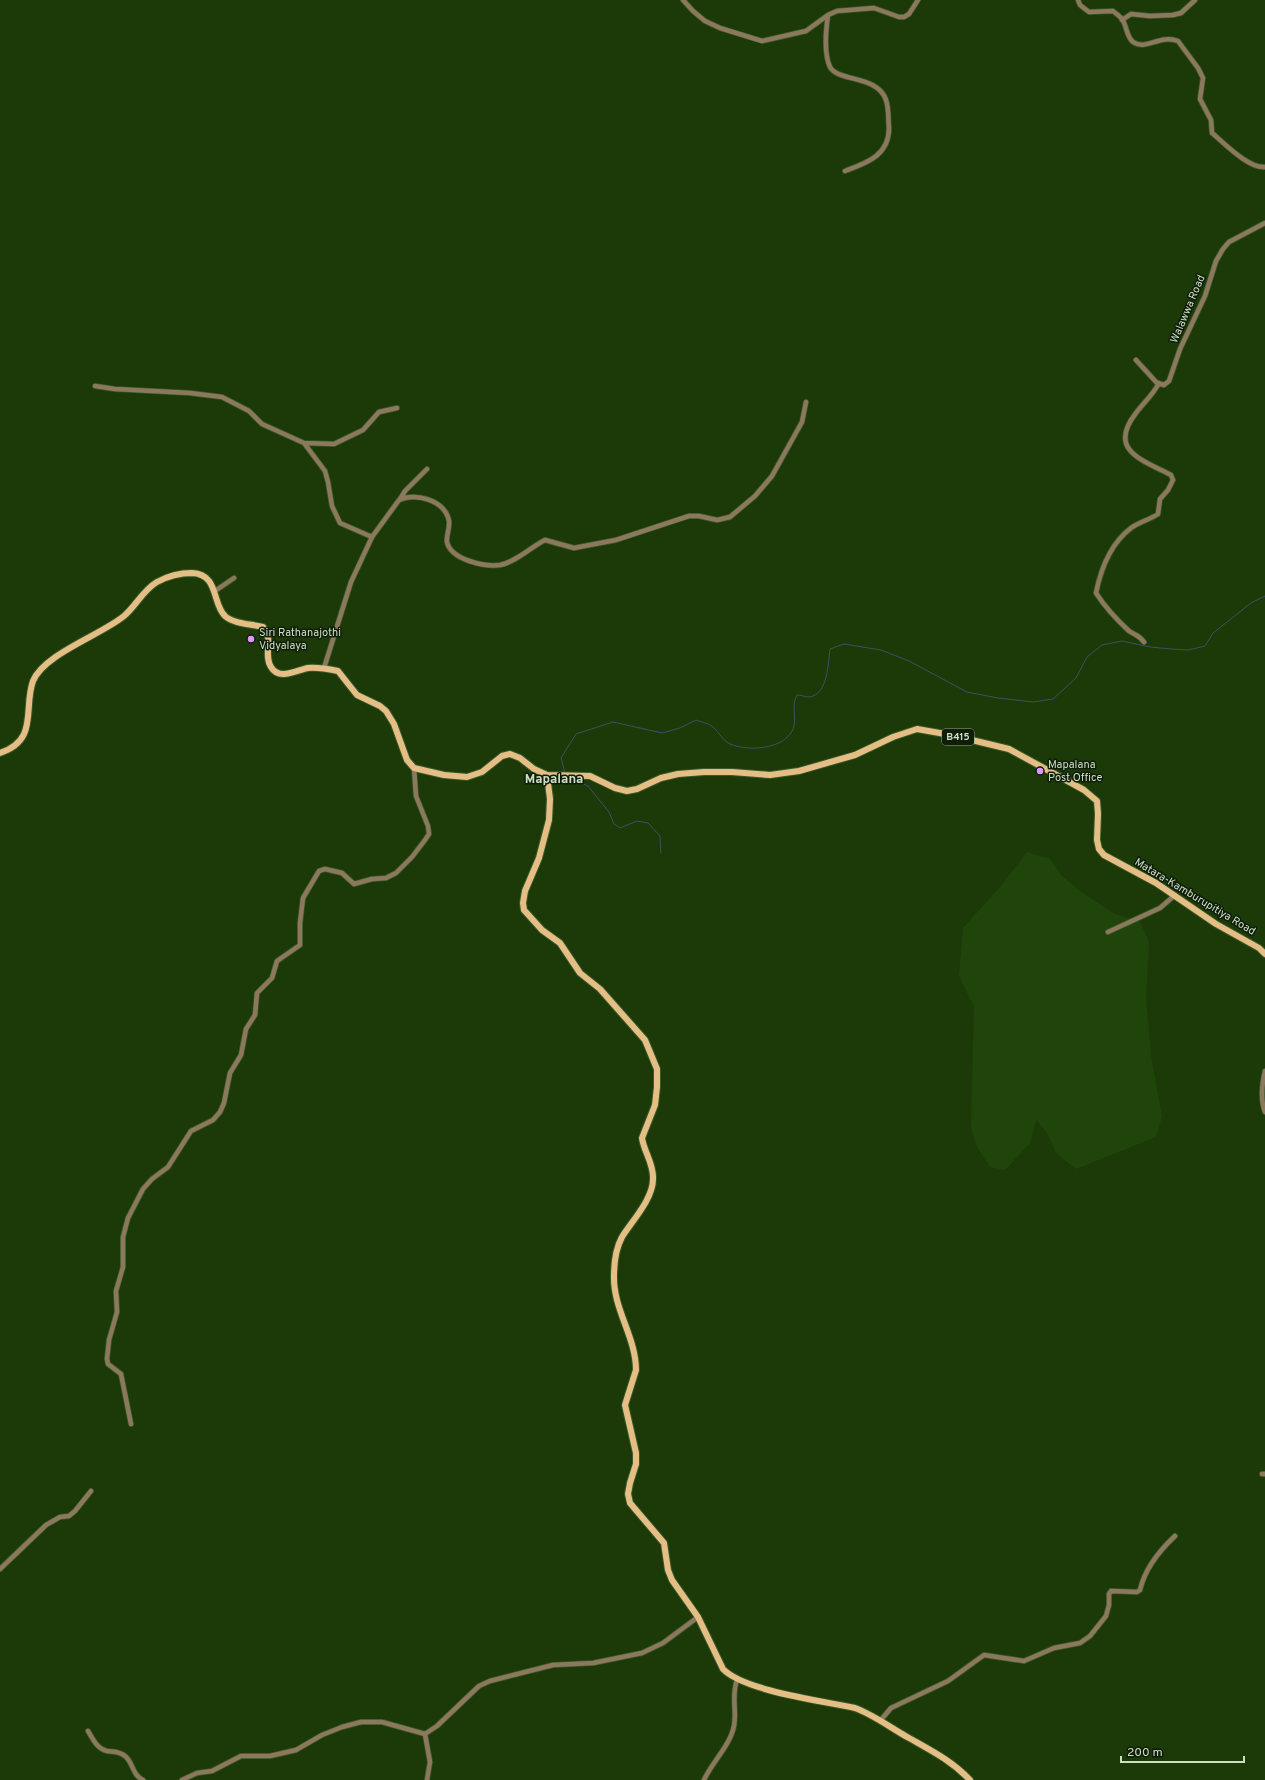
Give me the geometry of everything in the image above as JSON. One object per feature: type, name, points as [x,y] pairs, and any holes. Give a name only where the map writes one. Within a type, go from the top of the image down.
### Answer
[{"type":"main road","points":[[0,753],[12,747],[22,737],[28,726],[34,681],[44,666],[124,616],[156,582],[171,575],[193,573],[209,581],[215,591],[224,616],[230,620],[263,627],[266,630],[268,639],[268,662],[274,671],[286,674],[308,668],[324,668],[338,671],[357,694],[380,706],[386,711],[394,724],[407,760],[414,768]]},
{"type":"main road","name":"Matara-Kamburupitiya Road","points":[[414,768],[444,775],[467,777],[482,772],[502,756],[510,754],[520,758],[534,769],[548,776],[564,776],[574,774],[590,776],[615,788],[627,791],[636,789],[661,778],[678,774],[732,772],[770,776],[799,771],[855,755],[893,737],[917,729],[951,735],[1009,749],[1084,790],[1097,801],[1097,840],[1104,855],[1156,883],[1216,924],[1259,948],[1265,954]]},
{"type":"main road","points":[[548,776],[550,799],[549,820],[540,858],[525,891],[523,903],[524,910],[542,930],[560,943],[580,972],[600,989],[641,1035],[653,1056],[657,1069],[655,1105],[642,1138],[652,1166],[653,1180],[639,1214],[622,1238],[617,1250],[614,1276],[619,1311],[636,1364],[633,1381],[625,1405],[636,1453],[628,1494],[630,1503],[664,1543],[668,1570],[672,1580],[698,1617],[723,1669],[730,1676],[737,1680],[763,1688],[855,1708],[938,1753],[970,1780]]},
{"type":"street","points":[[684,0],[693,11],[705,21],[720,28],[762,40],[806,31],[828,15],[837,11],[874,8],[898,17],[904,17],[909,14],[918,0]]},
{"type":"street","points":[[1078,0],[1080,5],[1089,12],[1113,11],[1122,20],[1127,34],[1133,41],[1140,45],[1147,45],[1164,38],[1178,41],[1198,68],[1203,78],[1200,98],[1211,120],[1212,133],[1249,163],[1260,168],[1265,167]]},
{"type":"street","points":[[1122,20],[1131,14],[1150,16],[1177,14],[1195,0]]},
{"type":"street","points":[[828,15],[826,41],[830,66],[837,74],[856,78],[871,84],[879,90],[886,99],[888,116],[889,132],[881,153],[869,162],[845,171]]},
{"type":"street","name":"Walawwa Road","points":[[1159,383],[1164,385],[1169,381],[1180,349],[1205,296],[1216,261],[1223,249],[1229,242],[1265,223]]},
{"type":"street","points":[[1136,360],[1159,383],[1153,394],[1128,424],[1124,438],[1127,447],[1136,456],[1171,475],[1173,480],[1168,490],[1160,499],[1158,514],[1149,520],[1132,527],[1120,538],[1105,560],[1096,593],[1116,619],[1132,633],[1140,636],[1144,642]]},
{"type":"street","points":[[95,386],[115,389],[190,393],[222,398],[249,411],[262,424],[304,443],[334,444],[363,430],[379,412],[397,408]]},
{"type":"street","points":[[399,500],[404,498],[421,497],[438,504],[449,522],[447,542],[451,550],[463,560],[492,566],[501,565],[512,560],[545,540],[574,548],[616,540],[689,516],[699,516],[717,520],[730,517],[756,496],[772,476],[802,422],[806,402]]},
{"type":"street","points":[[304,443],[325,471],[332,506],[340,523],[372,536]]},
{"type":"street","points":[[324,668],[342,606],[372,536],[404,491],[427,469]]},
{"type":"street","points":[[215,591],[234,578]]},
{"type":"street","points":[[131,1424],[128,1401],[121,1374],[108,1364],[107,1359],[109,1340],[117,1312],[116,1291],[123,1267],[123,1237],[128,1218],[143,1189],[152,1179],[168,1167],[191,1132],[212,1120],[220,1112],[224,1103],[230,1073],[241,1055],[246,1029],[255,1016],[257,993],[272,978],[277,961],[300,945],[300,923],[303,898],[319,871],[326,869],[342,873],[354,884],[372,879],[386,878],[396,873],[412,857],[425,840],[428,834],[428,826],[416,796],[414,768]]},
{"type":"street","points":[[1108,932],[1160,908],[1174,895]]},
{"type":"street","points":[[1265,1071],[1262,1084],[1263,1106],[1265,1112]]},
{"type":"street","points":[[0,1569],[46,1525],[60,1517],[69,1516],[75,1511],[91,1491]]},
{"type":"street","points":[[880,1721],[891,1708],[948,1681],[984,1655],[1024,1661],[1054,1648],[1080,1643],[1090,1636],[1106,1616],[1109,1605],[1109,1594],[1111,1591],[1137,1592],[1140,1590],[1144,1574],[1164,1547],[1175,1536]]},
{"type":"street","points":[[182,1780],[197,1773],[212,1772],[241,1756],[270,1756],[296,1750],[322,1735],[342,1726],[361,1722],[382,1722],[425,1734],[437,1726],[479,1686],[553,1665],[592,1663],[642,1653],[663,1643],[698,1617]]},
{"type":"street","points":[[704,1780],[726,1745],[734,1727],[734,1696],[737,1680]]},
{"type":"street","points":[[88,1731],[97,1745],[106,1751],[116,1751],[126,1756],[137,1777],[142,1780]]},
{"type":"street","points":[[425,1734],[430,1762],[427,1780]]},
{"type":"shaded area","points":[[1027,852],[1050,859],[1061,875],[1084,894],[1115,914],[1140,922],[1149,942],[1146,998],[1151,1055],[1162,1117],[1156,1137],[1076,1169],[1057,1154],[1046,1131],[1036,1120],[1030,1143],[1005,1170],[990,1167],[977,1147],[971,1127],[974,1007],[959,976],[963,928],[1000,887]]},
{"type":"waterway","points":[[565,773],[561,758],[576,734],[613,722],[662,733],[680,728],[696,720],[711,726],[728,743],[737,746],[745,748],[762,748],[779,743],[786,739],[793,729],[795,719],[794,704],[797,695],[809,697],[820,691],[826,678],[830,649],[844,644],[881,650],[909,661],[967,692],[998,698],[1033,702],[1053,699],[1076,678],[1087,657],[1102,645],[1122,641],[1150,647],[1171,649],[1188,650],[1205,646],[1213,633],[1251,603],[1265,596]]},
{"type":"waterway","points":[[570,778],[588,786],[609,812],[614,824],[620,828],[637,821],[648,823],[660,836],[661,853]]},
{"type":"place","name":"Siri Rathanajothi Vidyalaya","points":[[251,639]]},
{"type":"place","name":"Mapalana Post Office","points":[[1040,771]]},
{"type":"district","name":"Mapalana","points":[[554,780]]}]
